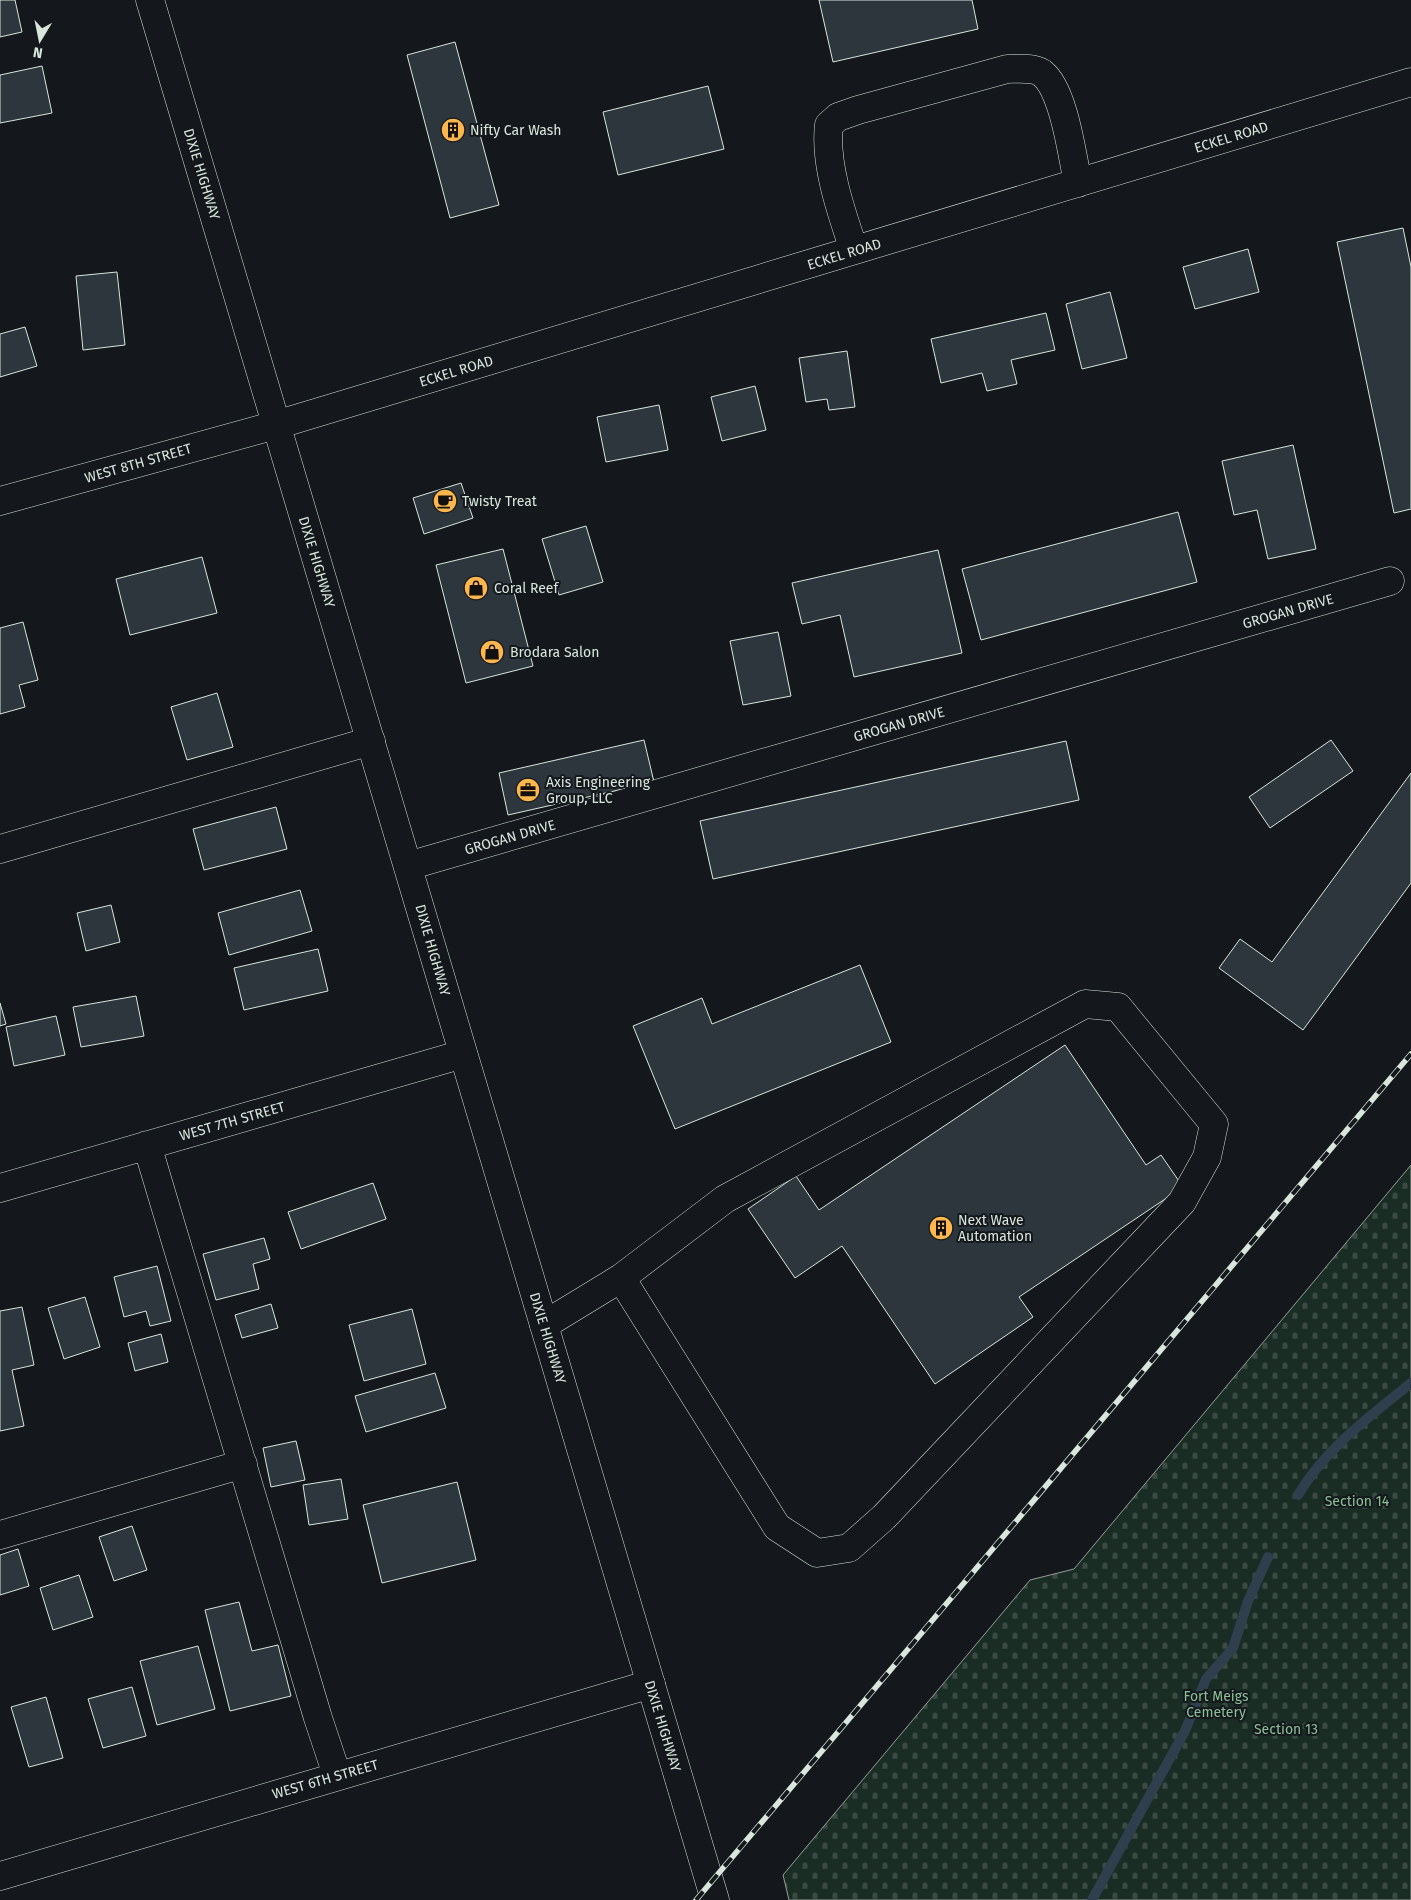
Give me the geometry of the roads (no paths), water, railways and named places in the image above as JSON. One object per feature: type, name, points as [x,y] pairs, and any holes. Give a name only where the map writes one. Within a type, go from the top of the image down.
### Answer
[{"type":"street","name":"DIXIE HIGHWAY","points":[[150,0],[715,1900]]},
{"type":"street","points":[[854,250],[840,208],[827,140],[829,125],[838,117],[858,110],[1007,69],[1028,69],[1040,72],[1048,80],[1063,110],[1078,183]]},
{"type":"street","name":"ECKEL ROAD","points":[[276,425],[1411,82]]},
{"type":"street","name":"WEST 8TH STREET","points":[[0,501],[276,425]]},
{"type":"street","name":"GROGAN DRIVE","points":[[408,866],[1390,581]]},
{"type":"street","points":[[0,849],[371,741]]},
{"type":"street","points":[[544,1325],[621,1278],[725,1199],[1085,1004],[1118,1007],[1214,1124],[1207,1156],[1182,1202],[928,1472],[884,1517],[849,1548],[817,1553],[776,1527],[681,1371],[621,1278]]},
{"type":"street","name":"WEST 7TH STREET","points":[[0,1188],[463,1054]]},
{"type":"street","points":[[147,1146],[337,1776]]},
{"type":"street","points":[[0,1535],[243,1464]]},
{"type":"street","name":"WEST 6TH STREET","points":[[0,1876],[651,1684]]},
{"type":"waterway","points":[[1298,1495],[1322,1462],[1349,1434],[1411,1383]]},
{"type":"waterway","points":[[1092,1900],[1185,1731],[1206,1679],[1233,1648],[1248,1601],[1268,1557]]},
{"type":"railway","points":[[696,1900],[1411,1054]]},
{"type":"place","name":"Nifty Car Wash","points":[[453,130]]},
{"type":"place","name":"Twisty Treat","points":[[445,501]]},
{"type":"place","name":"Coral Reef","points":[[476,588]]},
{"type":"place","name":"Brodara Salon","points":[[492,652]]},
{"type":"place","name":"Axis Engineering Group, LLC","points":[[528,790]]},
{"type":"place","name":"Next Wave Automation","points":[[941,1228]]},
{"type":"park label","name":"Section 14","points":[[1357,1501]]},
{"type":"park label","name":"Fort Meigs Cemetery","points":[[1216,1704]]},
{"type":"park label","name":"Section 13","points":[[1286,1729]]}]
